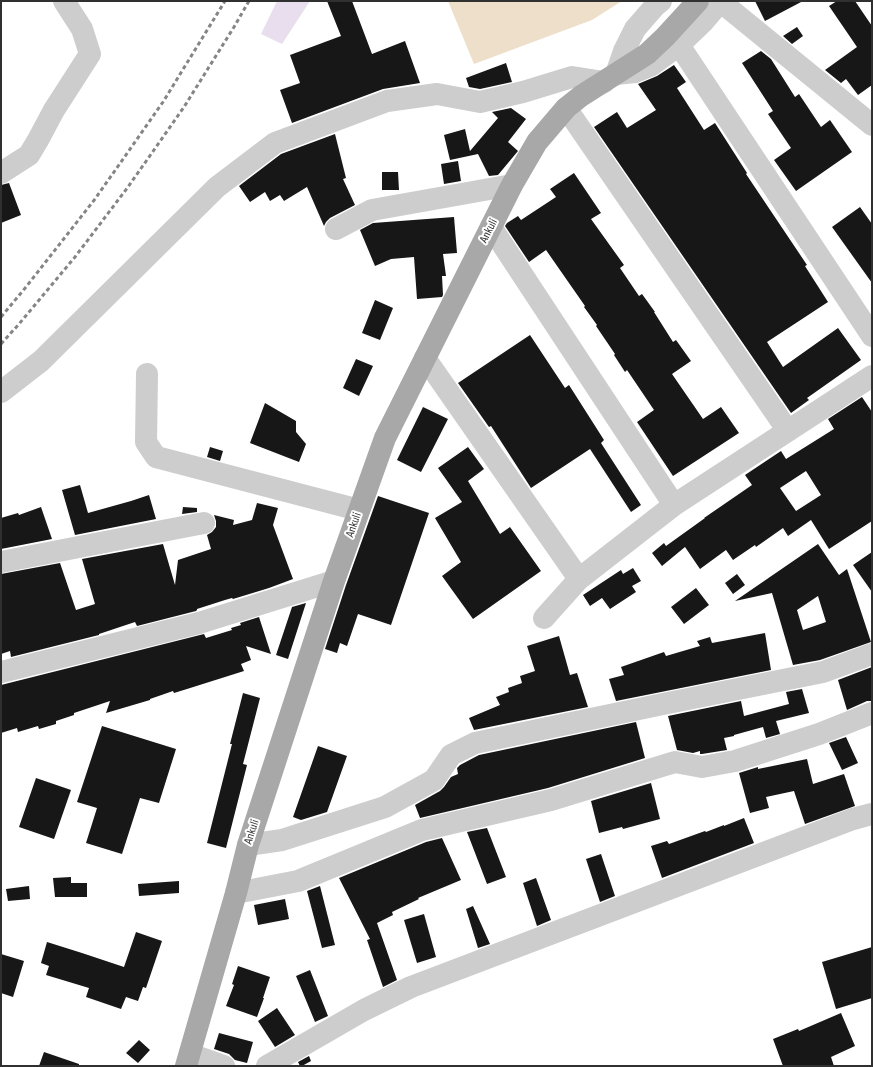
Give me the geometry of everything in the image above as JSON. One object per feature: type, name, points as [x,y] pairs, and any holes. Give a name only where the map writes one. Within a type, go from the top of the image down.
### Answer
[{"type":"main road","name":"Ankuli","points":[[188,1060],[236,893],[248,845],[334,582],[385,438],[512,185],[537,142],[566,108],[581,96],[647,54],[698,1]]},
{"type":"street","points":[[1,172],[28,155],[54,110],[90,54],[82,29],[64,1]]},
{"type":"street","points":[[610,78],[635,29],[661,1]]},
{"type":"street","points":[[1,392],[41,361],[217,187],[275,143],[387,101],[437,94],[480,102],[523,92],[572,77],[610,78],[635,72],[652,65],[679,45],[704,21],[721,1],[872,125]]},
{"type":"street","points":[[679,45],[872,336]]},
{"type":"street","points":[[566,108],[788,431]]},
{"type":"street","points":[[336,229],[372,210],[512,185]]},
{"type":"street","points":[[491,227],[674,505]]},
{"type":"street","points":[[425,358],[579,579]]},
{"type":"street","points":[[147,374],[146,442],[156,457],[360,510]]},
{"type":"street","points":[[544,618],[579,579],[674,505],[788,431],[870,381]]},
{"type":"street","points":[[1,562],[204,523]]},
{"type":"street","points":[[1,672],[199,623],[334,582]]},
{"type":"street","points":[[248,845],[282,840],[385,807],[434,780],[451,755],[475,743],[823,672],[872,654]]},
{"type":"street","points":[[236,893],[298,881],[422,830],[551,800],[675,762],[702,767],[735,761],[819,734],[872,713]]},
{"type":"street","points":[[268,1066],[364,1010],[411,987],[853,819],[872,814]]},
{"type":"street","points":[[188,1060],[224,1066]]},
{"type":"shaded area","points":[[277,1],[310,1],[282,44],[261,34]]},
{"type":"shaded area","points":[[448,1],[622,1],[592,20],[474,64]]},
{"type":"building","points":[[327,1],[352,1],[372,54],[405,41],[420,83],[383,89],[292,123],[280,90],[300,83],[290,55],[341,36]]},
{"type":"building","points":[[755,1],[803,1],[765,21]]},
{"type":"building","points":[[837,1],[855,1],[872,26],[872,85],[858,95],[846,79],[841,83],[825,70],[857,47],[829,6]]},
{"type":"building","points":[[797,27],[803,36],[792,44],[783,36]]},
{"type":"building","points":[[761,51],[771,59],[795,97],[799,94],[821,127],[830,120],[852,152],[796,191],[774,160],[791,148],[768,114],[773,111],[742,63]]},
{"type":"building","points":[[506,63],[512,82],[480,89],[469,87],[466,78]]},
{"type":"building","points":[[674,65],[686,82],[677,88],[704,130],[715,123],[747,173],[746,174],[807,265],[805,266],[828,302],[767,342],[783,367],[838,328],[861,360],[807,398],[809,400],[791,413],[594,127],[617,112],[627,128],[656,110],[638,84],[657,76]]},
{"type":"building","points":[[511,108],[526,119],[508,142],[518,151],[498,175],[489,176],[478,154],[450,160],[444,135],[465,129],[470,151],[498,118],[492,112]]},
{"type":"building","points":[[335,134],[346,178],[343,179],[355,205],[330,218],[324,226],[307,187],[284,201],[280,195],[270,201],[265,192],[250,202],[239,186],[281,154]]},
{"type":"building","points":[[458,161],[461,181],[444,184],[441,164]]},
{"type":"building","points":[[382,172],[398,172],[399,190],[382,190]]},
{"type":"building","points":[[574,173],[601,213],[591,219],[624,265],[620,268],[639,296],[642,294],[655,312],[673,342],[676,340],[691,361],[672,374],[703,419],[721,407],[739,433],[673,476],[637,422],[654,410],[627,370],[625,372],[596,326],[597,325],[584,307],[585,306],[546,250],[529,262],[505,226],[518,216],[521,220],[556,197],[550,189]]},
{"type":"building","points":[[9,183],[21,215],[1,223],[1,185]]},
{"type":"building","points":[[860,207],[872,224],[872,283],[832,227]]},
{"type":"building","points":[[454,217],[457,253],[443,254],[446,276],[442,276],[442,297],[417,299],[414,257],[391,259],[375,266],[360,230],[373,223]]},
{"type":"building","points":[[375,300],[393,308],[380,340],[362,333]]},
{"type":"building","points":[[530,335],[565,388],[569,385],[604,440],[601,443],[641,505],[631,512],[590,449],[531,488],[491,426],[489,427],[458,383]]},
{"type":"building","points":[[356,359],[373,366],[359,396],[343,388]]},
{"type":"building","points":[[862,397],[872,412],[872,521],[829,549],[811,520],[788,536],[783,528],[756,547],[755,545],[733,560],[726,550],[700,569],[685,547],[662,566],[652,553],[664,543],[666,546],[752,485],[745,475],[781,451],[786,459],[834,429],[828,419]],"holes":[[[806,471],[821,495],[796,511],[780,488]]]},
{"type":"building","points":[[265,403],[296,421],[296,432],[306,444],[299,462],[250,443]]},
{"type":"building","points":[[423,407],[448,419],[421,472],[397,460]]},
{"type":"building","points":[[210,447],[223,451],[220,461],[207,457]]},
{"type":"building","points":[[468,447],[484,469],[468,481],[500,534],[510,527],[541,571],[473,619],[442,576],[461,562],[435,518],[462,502],[438,468]]},
{"type":"building","points":[[80,485],[88,513],[149,495],[156,519],[75,535],[62,490]]},
{"type":"building","points":[[378,496],[429,513],[391,625],[358,614],[347,646],[340,643],[337,653],[325,649]]},
{"type":"building","points":[[257,503],[278,508],[273,525],[293,579],[269,588],[197,609],[196,611],[137,626],[135,622],[99,635],[11,657],[10,651],[1,654],[1,574],[60,563],[76,610],[95,604],[82,559],[163,544],[175,585],[178,560],[211,549],[207,535],[216,527],[214,515],[234,520],[233,525],[252,520]]},
{"type":"building","points":[[41,507],[52,539],[1,549],[1,518],[18,513],[19,515]]},
{"type":"building","points":[[183,507],[197,508],[197,512],[182,514]]},
{"type":"building","points":[[818,544],[839,575],[847,569],[871,642],[820,660],[793,665],[772,593],[735,601]],"holes":[[[818,596],[826,622],[803,630],[797,610]]]},
{"type":"building","points":[[872,552],[872,592],[853,565]]},
{"type":"building","points":[[633,568],[641,581],[632,586],[636,592],[610,609],[602,598],[590,606],[583,595],[621,570],[623,574]]},
{"type":"building","points":[[737,574],[745,585],[733,594],[725,583]]},
{"type":"building","points":[[696,588],[709,605],[684,624],[671,607]]},
{"type":"building","points":[[306,603],[288,659],[276,655],[292,607]]},
{"type":"building","points":[[259,617],[271,654],[246,646],[251,660],[241,664],[244,671],[174,693],[173,691],[150,700],[106,713],[110,701],[74,713],[74,715],[56,721],[56,724],[39,729],[38,726],[18,732],[17,728],[1,733],[1,685],[204,634],[206,638],[232,630],[231,628],[241,625],[240,623]]},
{"type":"building","points":[[765,633],[771,670],[616,701],[609,679],[624,675],[621,667],[664,652],[666,656],[700,646],[697,641],[710,637],[712,643]]},
{"type":"building","points":[[559,636],[570,675],[577,673],[588,707],[474,730],[469,718],[500,705],[496,697],[509,692],[508,688],[522,683],[520,676],[535,671],[527,646]]},
{"type":"building","points":[[872,667],[872,701],[867,701],[847,710],[838,680]]},
{"type":"building","points":[[802,689],[809,713],[776,721],[780,734],[766,738],[763,727],[724,738],[727,750],[700,754],[700,751],[693,753],[677,750],[668,716],[741,701],[744,716],[789,704],[786,692]]},
{"type":"building","points":[[243,693],[260,698],[243,764],[247,765],[226,848],[207,843],[232,744],[230,744]]},
{"type":"building","points":[[636,722],[645,758],[548,788],[420,818],[415,805],[440,791],[451,777],[458,774],[457,768],[460,765],[479,755]]},
{"type":"building","points":[[102,726],[176,749],[159,803],[140,798],[122,854],[86,843],[97,808],[77,802]]},
{"type":"building","points":[[846,737],[858,763],[842,770],[829,743]]},
{"type":"building","points":[[318,746],[347,756],[327,812],[301,820],[293,817]]},
{"type":"building","points":[[807,759],[813,784],[844,774],[855,806],[805,824],[794,791],[766,797],[769,808],[750,813],[739,773],[758,767],[758,769]]},
{"type":"building","points":[[36,778],[71,790],[54,839],[19,827]]},
{"type":"building","points":[[651,783],[660,819],[623,829],[622,827],[599,833],[591,801]]},
{"type":"building","points":[[744,818],[754,843],[662,878],[651,846],[667,841],[669,844]]},
{"type":"building","points":[[487,828],[506,877],[487,884],[467,832]]},
{"type":"building","points":[[442,838],[461,880],[418,898],[419,899],[392,912],[393,915],[377,923],[397,980],[383,987],[367,940],[370,939],[339,878],[426,842]]},
{"type":"building","points":[[601,854],[615,896],[600,902],[586,859]]},
{"type":"building","points":[[71,877],[71,883],[87,883],[87,897],[55,897],[53,878]]},
{"type":"building","points":[[536,878],[551,920],[537,926],[523,883]]},
{"type":"building","points":[[179,881],[179,893],[139,896],[138,884]]},
{"type":"building","points":[[29,886],[30,899],[8,901],[6,889]]},
{"type":"building","points":[[320,886],[335,945],[322,948],[307,891]]},
{"type":"building","points":[[285,899],[289,919],[258,925],[254,905]]},
{"type":"building","points":[[473,906],[490,944],[478,948],[466,909]]},
{"type":"building","points":[[424,914],[436,957],[417,963],[404,920]]},
{"type":"building","points":[[136,932],[162,941],[146,988],[143,987],[138,1001],[126,997],[121,1009],[86,997],[89,988],[46,975],[49,966],[41,963],[47,942],[124,967]]},
{"type":"building","points":[[872,947],[872,998],[836,1009],[822,962]]},
{"type":"building","points":[[1,954],[24,961],[13,997],[1,993]]},
{"type":"building","points":[[238,966],[270,977],[257,1017],[226,1006],[234,985],[232,984]]},
{"type":"building","points":[[310,970],[328,1016],[315,1022],[296,976]]},
{"type":"building","points":[[277,1008],[295,1035],[275,1047],[258,1021]]},
{"type":"building","points":[[841,1013],[855,1046],[831,1057],[834,1066],[783,1066],[773,1039],[798,1029],[799,1031]]},
{"type":"building","points":[[219,1033],[253,1042],[247,1063],[235,1060],[229,1054],[214,1049]]},
{"type":"building","points":[[139,1040],[150,1050],[138,1063],[126,1053]]},
{"type":"building","points":[[44,1052],[79,1064],[79,1066],[39,1066]]},
{"type":"building","points":[[309,1056],[311,1061],[300,1066],[298,1062]]},
{"type":"railway","points":[[1,317],[95,199],[163,102],[225,1]]},
{"type":"railway","points":[[1,344],[75,257],[128,187],[184,107],[249,1]]}]
